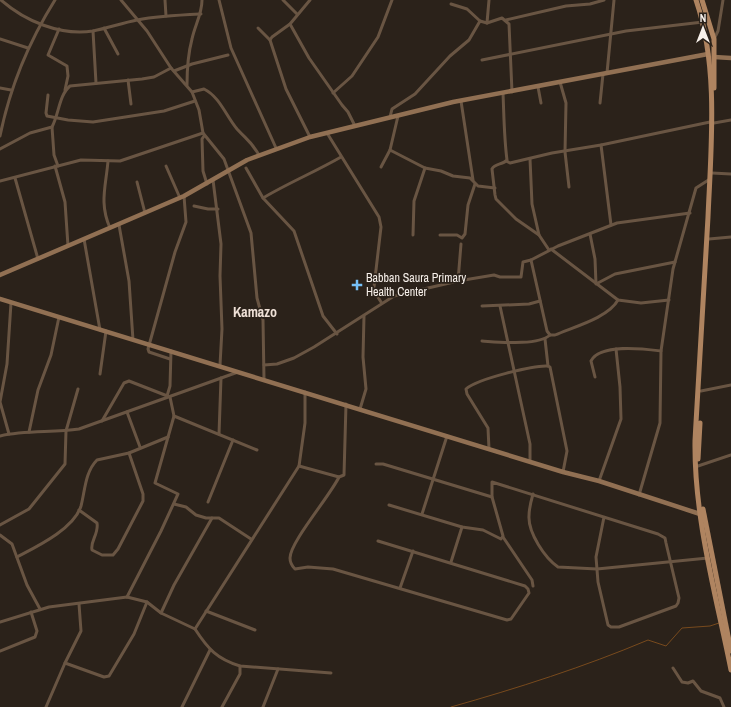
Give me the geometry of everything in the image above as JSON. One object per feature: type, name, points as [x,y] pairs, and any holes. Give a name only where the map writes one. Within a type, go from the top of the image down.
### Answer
[{"type":"main road","points":[[696,0],[711,55]]},
{"type":"main road","points":[[702,0],[714,39],[711,55],[712,173],[695,441],[695,476],[708,558],[731,670]]},
{"type":"main road","points":[[712,122],[698,466],[702,503],[731,651]]},
{"type":"street","points":[[0,0],[10,8],[39,24],[72,32],[93,31],[138,20],[166,16],[201,14]]},
{"type":"street","points":[[0,136],[11,90],[39,24],[55,0]]},
{"type":"street","points":[[121,0],[147,31],[174,72],[192,92],[204,135],[224,159],[250,233],[257,298],[263,320],[264,379]]},
{"type":"street","points":[[165,0],[166,16]]},
{"type":"street","points":[[187,85],[187,66],[192,38],[201,14],[202,0]]},
{"type":"street","points":[[220,0],[231,48],[276,148]]},
{"type":"street","points":[[283,0],[296,14]]},
{"type":"street","points":[[270,40],[290,24],[296,14],[310,0]]},
{"type":"street","points":[[333,93],[352,76],[378,37],[392,0]]},
{"type":"street","points":[[487,23],[489,0]]},
{"type":"street","points":[[451,4],[467,9],[480,21],[487,23],[502,18],[506,20],[566,6],[590,4],[604,0]]},
{"type":"street","points":[[600,103],[614,0]]},
{"type":"street","points":[[714,39],[718,30],[723,0]]},
{"type":"street","points":[[506,20],[509,24],[512,92]]},
{"type":"street","points":[[390,117],[392,109],[416,94],[450,56],[469,40],[480,21]]},
{"type":"street","points":[[482,60],[528,50],[553,47],[626,31],[703,22]]},
{"type":"street","points":[[290,24],[333,93],[348,112],[355,126]]},
{"type":"street","points":[[104,28],[118,54]]},
{"type":"street","points":[[258,28],[270,40],[286,89],[310,137]]},
{"type":"street","points":[[59,29],[48,55],[67,66],[68,76],[65,90],[57,118],[52,127],[54,155],[64,196],[68,246]]},
{"type":"street","points":[[93,31],[96,83]]},
{"type":"street","points":[[0,39],[28,48]]},
{"type":"street","points":[[174,72],[187,66],[228,55]]},
{"type":"street","points":[[0,276],[182,197],[258,155],[310,137],[461,101],[605,73],[711,55],[731,58]]},
{"type":"street","points":[[65,90],[70,86],[154,76],[171,68]]},
{"type":"street","points":[[128,80],[131,104]]},
{"type":"street","points":[[560,82],[566,103],[565,152],[569,187]]},
{"type":"street","points":[[538,87],[541,103]]},
{"type":"street","points":[[0,88],[11,90]]},
{"type":"street","points":[[192,92],[204,89],[212,94],[238,130],[252,143],[258,155]]},
{"type":"street","points":[[502,93],[505,120],[503,131],[506,161]]},
{"type":"street","points":[[48,95],[46,114],[57,118],[80,122],[93,122],[164,111],[195,101]]},
{"type":"street","points":[[440,235],[457,235],[462,238],[474,182],[461,101]]},
{"type":"street","points":[[381,167],[390,150],[398,116]]},
{"type":"street","points":[[669,300],[641,303],[618,300],[550,250],[539,235],[516,219],[496,199],[492,169],[494,165],[506,161],[510,163],[552,153],[565,152],[712,122],[731,120]]},
{"type":"street","points":[[0,149],[30,133],[52,127]]},
{"type":"street","points":[[327,133],[379,217],[381,227],[374,292],[382,302]]},
{"type":"street","points":[[0,181],[81,160],[120,161],[204,135]]},
{"type":"street","points":[[204,135],[202,139],[203,171],[207,184]]},
{"type":"street","points":[[601,145],[611,225]]},
{"type":"street","points":[[390,150],[424,168],[453,176],[470,178],[483,188],[495,188]]},
{"type":"street","points":[[263,198],[284,185],[312,173],[341,157]]},
{"type":"street","points":[[530,159],[532,204],[539,235]]},
{"type":"street","points":[[108,161],[103,193],[106,219],[110,228]]},
{"type":"street","points":[[166,166],[182,197],[186,222],[175,252],[149,345],[149,352],[170,359]]},
{"type":"street","points":[[246,168],[263,198],[294,231],[306,272],[324,316],[337,334]]},
{"type":"street","points":[[413,235],[414,201],[424,168]]},
{"type":"street","points":[[712,173],[731,174]]},
{"type":"street","points":[[15,178],[38,259]]},
{"type":"street","points":[[639,495],[660,423],[661,350],[675,262],[696,188],[710,179]]},
{"type":"street","points":[[214,180],[221,244],[220,276],[222,329],[220,365]]},
{"type":"street","points":[[137,182],[145,213]]},
{"type":"street","points":[[194,206],[208,209],[218,209]]},
{"type":"street","points":[[264,365],[277,364],[294,358],[337,334],[382,302],[394,296],[458,280],[494,274],[500,277],[521,277],[524,262],[611,225],[690,213]]},
{"type":"street","points":[[119,225],[129,281],[133,340]]},
{"type":"street","points":[[590,234],[595,259],[596,284]]},
{"type":"street","points":[[709,239],[731,237]]},
{"type":"street","points":[[84,239],[103,331],[100,374]]},
{"type":"street","points":[[458,280],[461,244]]},
{"type":"street","points":[[531,260],[547,331],[550,335]]},
{"type":"street","points":[[596,284],[615,274],[675,262]]},
{"type":"street","points":[[0,299],[149,345],[220,365],[563,472],[599,481],[700,514]]},
{"type":"street","points":[[482,341],[508,342],[545,339],[550,335],[555,335],[606,313],[611,310],[618,300]]},
{"type":"street","points":[[482,306],[529,304],[540,301]]},
{"type":"street","points":[[9,434],[0,402],[7,364],[11,303]]},
{"type":"street","points":[[500,306],[530,444],[530,461]]},
{"type":"street","points":[[360,409],[366,389],[363,357],[364,316]]},
{"type":"street","points":[[29,432],[38,390],[51,355],[58,317]]},
{"type":"street","points":[[545,339],[548,366],[550,367],[567,451],[563,472]]},
{"type":"street","points":[[595,377],[591,361],[593,358],[616,349],[631,347],[661,350]]},
{"type":"street","points":[[599,481],[621,419],[620,387],[616,349]]},
{"type":"street","points":[[127,597],[174,504],[178,493],[155,483],[174,416],[168,396],[170,386],[171,351]]},
{"type":"street","points":[[489,449],[488,428],[467,394],[466,389],[476,383],[515,372],[548,366]]},
{"type":"street","points":[[0,436],[29,432],[66,431],[102,421],[168,396],[240,372]]},
{"type":"street","points":[[219,434],[221,378]]},
{"type":"street","points":[[102,421],[126,381],[168,396]]},
{"type":"street","points":[[701,391],[731,385]]},
{"type":"street","points":[[0,525],[29,509],[65,464],[66,431],[78,390]]},
{"type":"street","points":[[195,628],[235,568],[251,539],[271,511],[299,466],[305,423],[305,392]]},
{"type":"street","points":[[346,404],[345,473],[339,477],[295,545],[290,558],[291,565],[295,569],[308,567],[333,569],[507,620],[511,619],[529,593],[528,589],[524,586],[451,562],[378,541]]},
{"type":"street","points":[[127,412],[140,447]]},
{"type":"street","points":[[174,416],[257,450]]},
{"type":"street","points":[[17,557],[58,534],[79,510],[89,473],[94,463],[100,458],[129,453],[168,436]]},
{"type":"street","points":[[422,514],[447,436]]},
{"type":"street","points":[[208,502],[233,440]]},
{"type":"street","points":[[79,510],[97,524],[98,532],[91,546],[92,550],[102,555],[113,555],[118,549],[143,501],[143,494],[129,453]]},
{"type":"street","points":[[698,466],[731,455]]},
{"type":"street","points":[[376,464],[383,464],[492,497]]},
{"type":"street","points":[[299,466],[339,477]]},
{"type":"street","points":[[533,586],[532,580],[514,557],[503,537],[492,497],[492,482],[533,494],[604,517],[662,536],[666,543],[679,598],[678,603],[651,616],[614,628],[608,624],[597,569],[596,551],[604,517]]},
{"type":"street","points":[[533,494],[529,517],[534,536],[551,560],[561,568],[597,569],[708,558]]},
{"type":"street","points":[[174,504],[186,507],[196,515],[206,518],[219,518],[251,539]]},
{"type":"street","points":[[389,505],[462,527],[483,530],[500,539],[503,537]]},
{"type":"street","points":[[161,613],[174,585],[212,518]]},
{"type":"street","points":[[451,562],[462,527]]},
{"type":"street","points":[[0,535],[12,544],[27,585],[40,609]]},
{"type":"street","points":[[400,588],[413,551]]},
{"type":"street","points":[[0,622],[40,609],[127,597],[147,602],[161,613],[195,628],[210,650],[220,659],[240,666],[331,673]]},
{"type":"street","points":[[65,663],[104,677],[109,676],[134,634],[147,602]]},
{"type":"street","points":[[46,707],[81,631],[79,604]]},
{"type":"street","points":[[206,611],[254,630]]},
{"type":"street","points":[[0,651],[35,637],[37,631],[31,612]]},
{"type":"street","points":[[182,707],[210,650]]},
{"type":"street","points":[[222,707],[240,674],[240,666]]},
{"type":"street","points":[[673,668],[682,682],[688,684],[693,681],[701,691],[720,698],[724,707]]},
{"type":"street","points":[[262,707],[278,669]]},
{"type":"waterway","points":[[451,707],[551,676],[648,640],[666,646],[682,628],[710,626],[719,623]]},
{"type":"place","name":"Babban Saura Primary Health Center","points":[[357,285]]},
{"type":"district","name":"Kamazo","points":[[255,312]]}]
